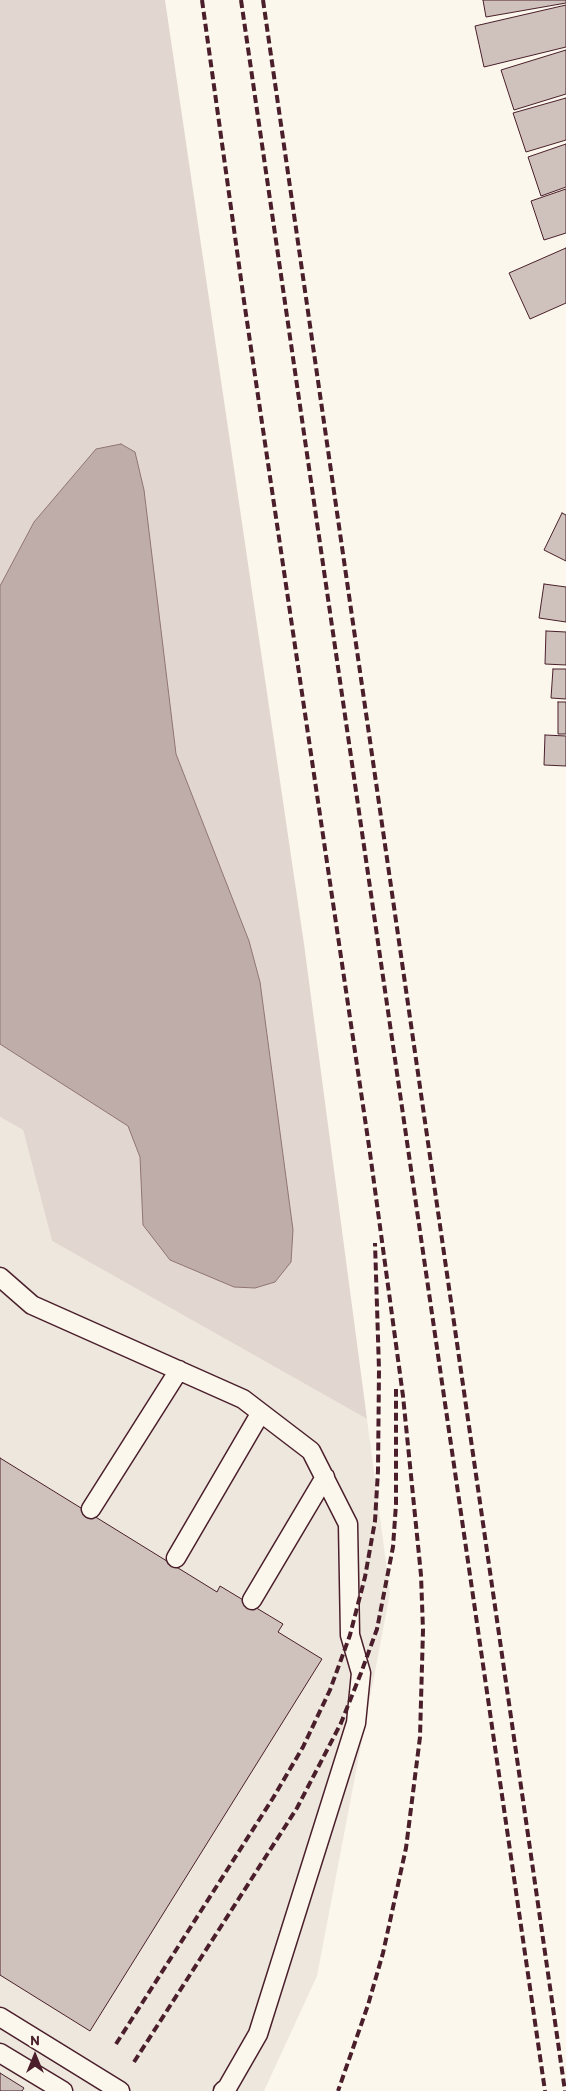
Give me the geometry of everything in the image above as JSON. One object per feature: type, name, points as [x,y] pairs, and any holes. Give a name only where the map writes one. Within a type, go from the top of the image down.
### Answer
[{"type":"lane","points":[[0,1277],[32,1305],[243,1398],[260,1414],[311,1452],[348,1524],[350,1635],[361,1673],[356,1723],[258,2034],[227,2088],[223,2091]]},
{"type":"lane","points":[[91,1509],[179,1370]]},
{"type":"lane","points":[[176,1558],[260,1414]]},
{"type":"lane","points":[[252,1600],[325,1478]]},
{"type":"lane","points":[[0,2017],[120,2091]]},
{"type":"lane","points":[[0,2053],[63,2091]]},
{"type":"shaded area","points":[[0,0],[165,0],[304,944],[367,1419],[52,1241],[23,1130],[0,1117]]},
{"type":"shaded area","points":[[121,444],[135,452],[144,490],[176,754],[249,941],[260,982],[293,1230],[291,1262],[275,1282],[255,1288],[234,1287],[170,1260],[143,1225],[140,1157],[128,1126],[0,1044],[0,586],[34,522],[96,449]]},
{"type":"shaded area","points":[[0,1117],[23,1130],[52,1241],[367,1419],[390,1593],[317,1976],[264,2091],[0,2091]]},
{"type":"building","points":[[483,0],[566,0],[566,3],[486,17]]},
{"type":"building","points":[[566,5],[566,47],[484,67],[475,26]]},
{"type":"building","points":[[566,50],[566,94],[514,110],[501,70]]},
{"type":"building","points":[[566,98],[566,140],[526,152],[513,113]]},
{"type":"building","points":[[566,144],[566,187],[541,196],[528,157]]},
{"type":"building","points":[[566,189],[566,233],[544,240],[531,201]]},
{"type":"building","points":[[566,248],[566,303],[530,319],[509,273]]},
{"type":"building","points":[[562,513],[566,515],[566,561],[544,550]]},
{"type":"building","points":[[544,584],[566,587],[566,622],[539,618]]},
{"type":"building","points":[[546,631],[566,632],[566,665],[545,664]]},
{"type":"building","points":[[553,669],[566,669],[566,699],[551,698]]},
{"type":"building","points":[[558,702],[566,702],[566,734],[558,734]]},
{"type":"building","points":[[545,735],[566,736],[566,766],[544,765]]},
{"type":"building","points":[[0,1458],[217,1592],[220,1586],[283,1624],[278,1632],[322,1659],[90,2031],[0,1975]]},
{"type":"building","points":[[0,2073],[24,2088],[22,2091],[0,2091]]},
{"type":"railway","points":[[202,0],[244,301],[370,1153],[403,1396],[421,1575],[423,1630],[420,1737],[406,1848],[383,1953],[368,2005],[338,2091]]},
{"type":"railway","points":[[241,0],[545,2091]]},
{"type":"railway","points":[[263,0],[565,2091]]},
{"type":"railway","points":[[116,2044],[273,1798],[303,1747],[330,1690],[350,1635],[365,1577],[375,1521],[378,1471],[379,1370],[375,1243]]},
{"type":"railway","points":[[134,2062],[297,1808],[341,1723],[361,1673],[377,1629],[393,1547],[396,1504],[396,1389]]}]
